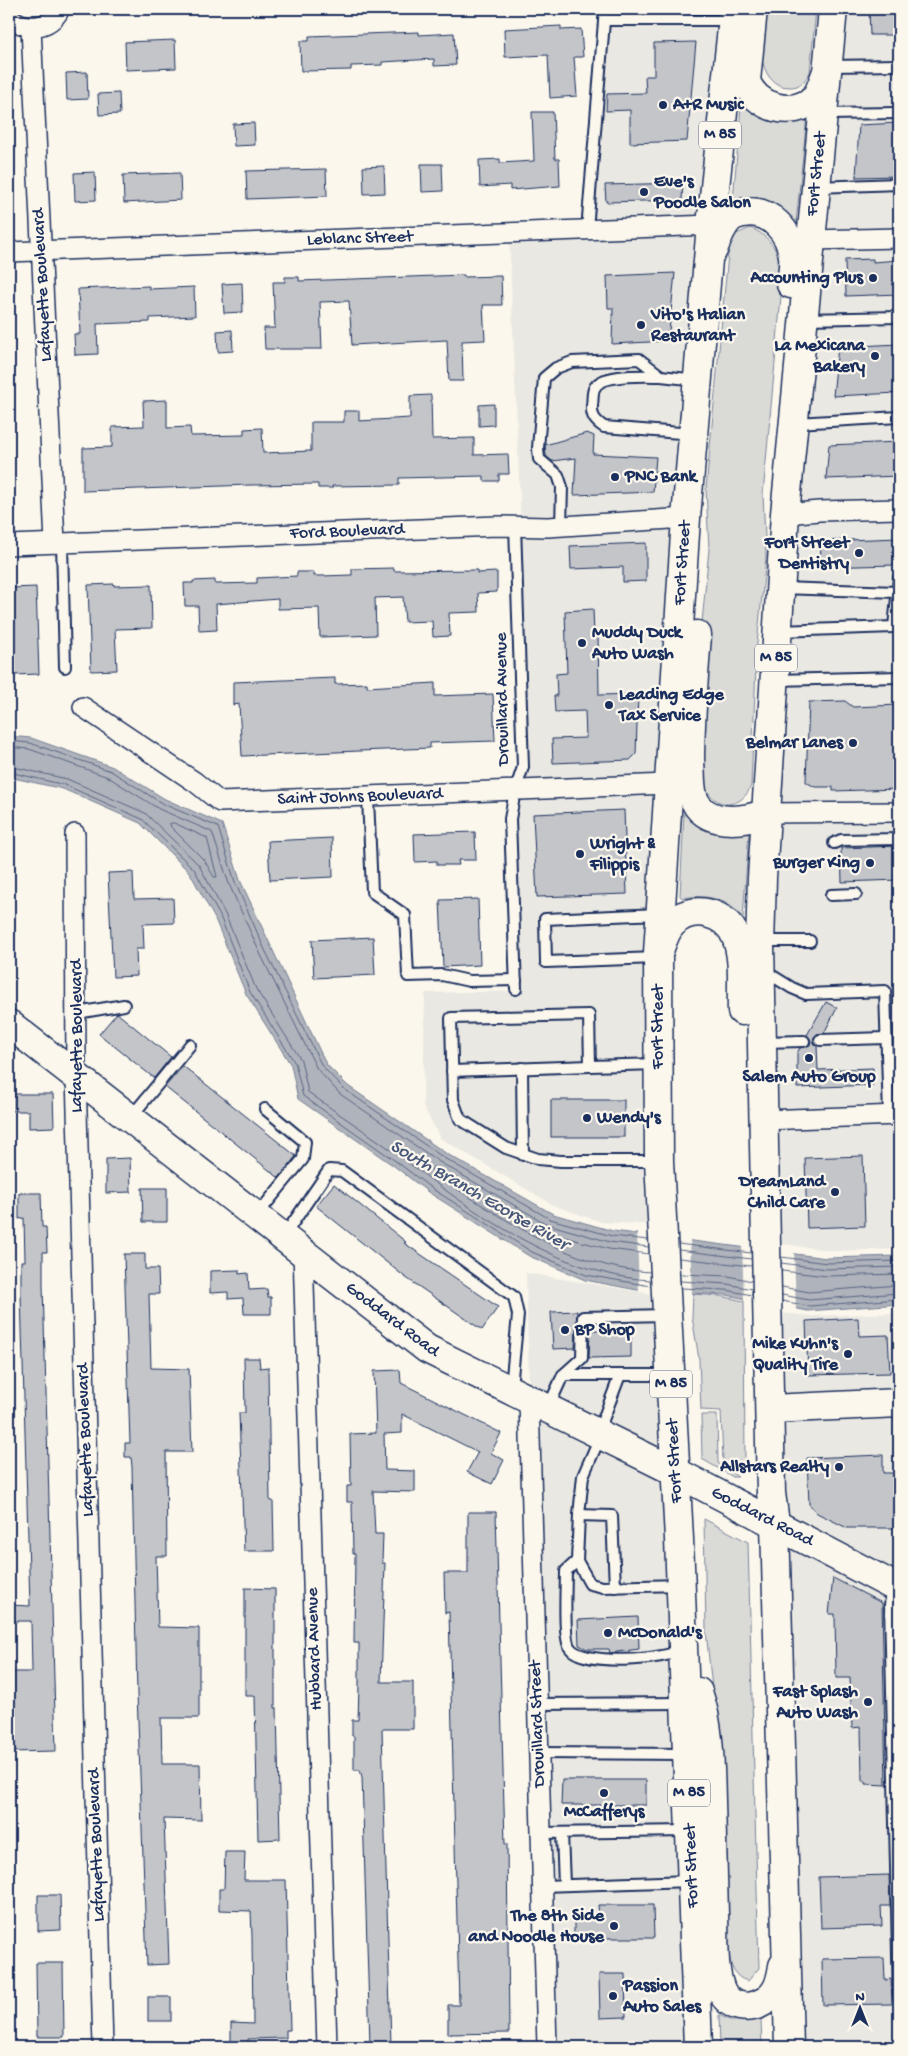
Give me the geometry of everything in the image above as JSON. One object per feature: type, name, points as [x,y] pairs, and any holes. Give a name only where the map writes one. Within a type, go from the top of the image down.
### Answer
[{"type":"main road","name":"Fort Street","points":[[789,2047],[775,1523],[771,1493],[760,941],[784,514],[833,9]]},
{"type":"main road","name":"Fort Street","points":[[698,2047],[686,1703],[660,1161],[658,955],[667,784],[686,518],[711,226],[740,13]]},
{"type":"main road","points":[[740,13],[746,81],[750,91],[757,100],[783,109],[797,108],[815,98],[828,69]]},
{"type":"main road","points":[[708,261],[721,231],[735,215],[749,212],[761,213],[780,227],[788,237],[793,257],[773,494],[784,514]]},
{"type":"main road","points":[[693,441],[702,547],[690,748],[693,797],[704,811],[725,820],[751,819],[766,813]]},
{"type":"main road","points":[[658,955],[670,925],[678,918],[692,912],[703,912],[717,916],[726,922],[736,936],[740,955],[746,1143],[765,1157]]},
{"type":"main road","name":"Goddard Road","points":[[9,1024],[427,1349],[676,1472],[896,1588]]},
{"type":"main road","points":[[770,1410],[899,1404]]},
{"type":"main road","points":[[683,1648],[701,1700],[710,1753],[717,1975],[721,1990],[732,2004],[753,2006],[769,1999],[776,1991],[782,1978],[786,1941]]},
{"type":"street","points":[[9,17],[16,23],[31,27],[40,26],[52,20],[60,9]]},
{"type":"street","name":"Lafayette Boulevard","points":[[31,27],[41,251],[59,543]]},
{"type":"street","name":"Leblanc Street","points":[[9,252],[711,226]]},
{"type":"street","points":[[810,240],[899,238]]},
{"type":"street","points":[[784,514],[820,510],[899,510]]},
{"type":"street","name":"Ford Boulevard","points":[[9,545],[515,526],[561,526],[686,518]]},
{"type":"street","name":"Saint Johns Boulevard","points":[[83,707],[195,782],[220,802],[667,784]]},
{"type":"street","points":[[766,813],[899,812]]},
{"type":"street","name":"Lafayette Boulevard","points":[[75,834],[76,1075],[103,2047]]},
{"type":"street","points":[[763,1120],[894,1115]]},
{"type":"street","name":"Hubbard Avenue","points":[[293,1244],[327,2047]]},
{"type":"street","name":"Drouillard Street","points":[[529,1400],[547,2047]]},
{"type":"lane","points":[[587,230],[605,9]]},
{"type":"lane","points":[[604,20],[740,13]]},
{"type":"lane","points":[[828,69],[899,65]]},
{"type":"lane","points":[[823,114],[899,113]]},
{"type":"lane","points":[[815,187],[899,184]]},
{"type":"lane","points":[[802,320],[899,317]]},
{"type":"lane","points":[[561,526],[562,487],[558,475],[539,459],[538,448],[544,378],[556,368],[572,362],[639,359],[661,376]]},
{"type":"lane","points":[[693,441],[604,427],[595,422],[591,412],[594,388],[602,381],[610,378],[661,376],[698,380]]},
{"type":"lane","points":[[792,423],[899,416]]},
{"type":"lane","name":"Drouillard Avenue","points":[[368,797],[372,892],[405,915],[408,976],[442,975],[469,981],[516,985],[510,819],[522,767],[515,526]]},
{"type":"lane","points":[[59,543],[65,667]]},
{"type":"lane","points":[[778,631],[894,627],[899,578]]},
{"type":"lane","points":[[780,588],[897,592]]},
{"type":"lane","points":[[775,680],[899,677]]},
{"type":"lane","points":[[834,843],[841,840],[899,839]]},
{"type":"lane","points":[[830,896],[856,894]]},
{"type":"lane","points":[[658,955],[546,962],[545,919],[660,914]]},
{"type":"lane","points":[[760,941],[810,941]]},
{"type":"lane","points":[[760,969],[806,994],[885,991],[886,1038],[894,1115]]},
{"type":"lane","points":[[77,1013],[124,1005]]},
{"type":"lane","points":[[590,1066],[589,1014],[451,1018],[453,1100],[460,1119],[506,1148],[523,1155],[561,1161],[660,1161]]},
{"type":"lane","points":[[820,1040],[886,1038]]},
{"type":"lane","points":[[761,1042],[804,1041]]},
{"type":"lane","points":[[131,1117],[190,1044]]},
{"type":"lane","points":[[452,1071],[659,1064]]},
{"type":"lane","points":[[522,1068],[523,1155]]},
{"type":"lane","points":[[256,1215],[303,1159],[305,1142],[265,1109]]},
{"type":"lane","points":[[293,1244],[329,1170],[342,1172],[514,1297],[529,1400],[563,1376],[582,1358],[583,1317],[666,1305]]},
{"type":"lane","points":[[620,1375],[583,1476],[577,1561],[590,1584],[615,1587],[680,1585]]},
{"type":"lane","points":[[563,1376],[670,1375]]},
{"type":"lane","points":[[579,1515],[612,1516],[615,1587]]},
{"type":"lane","points":[[577,1561],[566,1571],[568,1644],[572,1650],[588,1658],[647,1658],[678,1652],[683,1648]]},
{"type":"lane","points":[[896,1588],[890,1605],[899,1997]]},
{"type":"lane","points":[[537,1704],[686,1703]]},
{"type":"lane","points":[[539,1753],[688,1754]]},
{"type":"lane","points":[[541,1833],[690,1831]]},
{"type":"lane","points":[[562,1833],[564,1885]]},
{"type":"lane","points":[[542,1886],[692,1881]]},
{"type":"shaded area","points":[[605,9],[734,9],[686,518],[661,1225],[601,1222],[553,1205],[440,1138],[423,1106],[425,993],[516,991],[510,819],[523,770],[515,526],[521,526],[509,233],[587,230]]},
{"type":"shaded area","points":[[758,9],[816,9],[810,72],[800,85],[790,87],[779,85],[770,78],[765,69],[759,44]]},
{"type":"shaded area","points":[[833,9],[899,9],[899,1249],[835,1251],[766,1242],[760,1014]]},
{"type":"shaded area","points":[[742,95],[807,116],[796,223],[783,211],[768,203],[742,199],[733,200]]},
{"type":"shaded area","points":[[750,228],[769,240],[780,260],[783,275],[763,494],[766,557],[757,644],[751,785],[742,799],[738,802],[727,804],[716,800],[710,795],[697,773],[699,654],[709,549],[706,489],[729,244],[734,235]]},
{"type":"shaded area","points":[[684,813],[699,824],[714,830],[749,831],[743,918],[730,906],[716,899],[708,897],[682,898],[680,896]]},
{"type":"shaded area","points":[[526,1273],[665,1296],[698,2047],[547,2047]]},
{"type":"shaded area","points":[[693,1294],[720,1296],[744,1301],[745,1471],[741,1473],[723,1462],[721,1411],[701,1410],[699,1359],[692,1317]]},
{"type":"shaded area","points":[[768,1312],[811,1316],[899,1313],[899,1546],[893,1586],[899,2047],[789,2047]]},
{"type":"shaded area","points":[[701,1415],[717,1415],[718,1463],[738,1477],[733,1477],[702,1459]]},
{"type":"shaded area","points":[[704,1519],[748,1542],[759,1968],[748,1981],[736,1974],[730,1962],[729,1953],[724,1953],[719,1754],[706,1631]]},
{"type":"shaded area","points":[[719,2015],[732,2021],[761,2019],[762,2047],[720,2047]]},
{"type":"water","name":"South Branch Ecorse River","points":[[9,736],[31,738],[113,767],[165,799],[222,824],[240,880],[326,1064],[348,1086],[447,1154],[553,1214],[613,1231],[827,1258],[899,1256],[899,1304],[808,1311],[726,1295],[637,1290],[585,1280],[529,1256],[428,1192],[298,1099],[291,1065],[246,994],[215,919],[190,873],[140,823],[63,789],[9,777]]},
{"type":"pier","points":[[637,1231],[690,1238],[692,1296],[639,1292]]},
{"type":"pier","points":[[742,1244],[794,1251],[796,1311],[744,1301]]},
{"type":"building","points":[[869,9],[899,9],[899,35],[870,35]]},
{"type":"building","points":[[561,26],[561,30],[581,29],[583,57],[574,57],[577,96],[550,98],[548,55],[505,57],[504,29]]},
{"type":"building","points":[[419,32],[419,35],[454,33],[456,65],[434,66],[434,59],[382,62],[382,65],[351,66],[351,70],[301,71],[300,41],[309,41],[309,36]]},
{"type":"building","points":[[175,40],[176,68],[126,70],[125,42]]},
{"type":"building","points":[[696,42],[687,141],[630,143],[630,110],[606,111],[607,94],[646,93],[645,76],[654,76],[654,43]]},
{"type":"building","points":[[87,72],[88,99],[67,100],[66,73]]},
{"type":"building","points":[[119,93],[120,114],[99,115],[98,94]]},
{"type":"building","points":[[532,112],[553,112],[555,159],[559,159],[560,186],[510,190],[510,185],[480,187],[479,160],[500,159],[500,163],[534,161]]},
{"type":"building","points":[[254,123],[255,145],[234,146],[233,124]]},
{"type":"building","points":[[899,123],[899,176],[856,177],[859,125]]},
{"type":"building","points":[[421,164],[442,164],[443,191],[422,192]]},
{"type":"building","points":[[384,166],[385,193],[364,194],[363,167]]},
{"type":"building","points":[[326,169],[327,196],[247,199],[246,171]]},
{"type":"building","points":[[95,172],[96,200],[75,201],[74,173]]},
{"type":"building","points":[[180,173],[181,200],[124,203],[123,175]]},
{"type":"building","name":"Eve's Poodle Salon","points":[[683,183],[682,200],[606,202],[605,185]]},
{"type":"building","name":"Accounting Plus","points":[[873,259],[873,262],[899,260],[899,294],[846,296],[845,260]]},
{"type":"building","name":"Vito's Italian Restaurant","points":[[675,273],[668,341],[612,344],[613,308],[608,308],[607,276]]},
{"type":"building","points":[[464,275],[464,277],[501,276],[502,305],[483,305],[485,340],[462,341],[463,381],[449,381],[447,340],[352,345],[349,301],[320,302],[322,349],[265,349],[264,328],[275,328],[273,282],[285,282],[285,277],[299,277],[299,281]]},
{"type":"building","points":[[242,283],[243,312],[224,313],[222,284]]},
{"type":"building","points":[[149,286],[149,289],[194,287],[195,316],[150,318],[150,322],[97,324],[98,354],[75,355],[74,334],[80,334],[78,289]]},
{"type":"building","points":[[232,330],[233,351],[218,352],[217,331]]},
{"type":"building","points":[[899,344],[899,393],[833,396],[838,347]]},
{"type":"building","points":[[431,395],[432,439],[474,438],[474,455],[508,454],[509,474],[499,474],[499,481],[484,481],[484,476],[399,478],[399,485],[332,486],[333,488],[318,488],[318,484],[83,491],[83,448],[112,447],[112,427],[144,426],[143,401],[167,400],[167,428],[190,427],[191,436],[244,435],[244,429],[262,428],[263,453],[311,451],[311,422],[344,422],[344,411],[359,411],[359,421],[410,418],[410,396]]},
{"type":"building","points":[[494,404],[494,425],[479,426],[479,405]]},
{"type":"building","name":"PNC Bank","points":[[587,433],[594,436],[593,454],[656,457],[653,492],[574,495],[576,458],[552,461],[546,456],[545,445]]},
{"type":"building","points":[[899,442],[899,476],[826,479],[829,445]]},
{"type":"building","name":"Fort Street Dentistry","points":[[899,538],[895,565],[820,567],[821,541]]},
{"type":"building","points":[[646,543],[646,581],[623,582],[623,567],[571,569],[570,546]]},
{"type":"building","points":[[394,568],[394,571],[477,570],[477,573],[497,572],[497,592],[478,593],[479,612],[449,613],[450,636],[433,637],[432,621],[405,622],[403,597],[375,598],[376,635],[320,637],[319,608],[278,609],[278,599],[216,604],[217,630],[199,631],[198,606],[185,606],[184,583],[193,583],[193,581],[215,580],[215,584],[257,583],[257,578],[297,576],[297,572],[314,572],[314,576],[352,575],[352,569]]},
{"type":"building","points":[[114,584],[114,586],[151,585],[152,628],[115,629],[117,670],[91,671],[88,585]]},
{"type":"building","points":[[36,587],[39,674],[14,675],[11,588]]},
{"type":"building","points":[[593,609],[594,635],[598,634],[599,695],[638,694],[636,754],[630,760],[553,763],[552,739],[586,738],[585,711],[555,712],[554,696],[557,696],[556,674],[567,673],[565,611]]},
{"type":"building","points":[[335,678],[335,684],[367,683],[367,687],[435,683],[435,696],[493,694],[495,741],[430,743],[430,748],[242,756],[239,704],[233,705],[233,682]]},
{"type":"building","name":"Belmar Lanes","points":[[845,701],[853,707],[899,705],[899,789],[833,791],[833,787],[815,787],[806,782],[809,702]]},
{"type":"building","name":"Wright & Filippis","points":[[624,810],[627,894],[537,897],[533,814]]},
{"type":"building","points":[[475,832],[476,860],[458,860],[459,865],[437,865],[437,861],[415,862],[414,834]]},
{"type":"building","points":[[332,838],[333,877],[270,880],[268,841]]},
{"type":"building","name":"Burger King","points":[[899,846],[899,880],[842,882],[841,848]]},
{"type":"building","points":[[133,872],[134,899],[173,898],[174,923],[143,924],[144,949],[136,949],[137,976],[113,977],[108,873]]},
{"type":"building","points":[[478,899],[480,965],[443,967],[440,900]]},
{"type":"building","points":[[373,937],[375,975],[314,978],[312,940]]},
{"type":"building","name":"Salem Auto Group","points":[[826,1002],[837,1008],[824,1033],[817,1034],[814,1037],[814,1043],[817,1046],[818,1070],[873,1068],[873,1085],[797,1088],[797,1053],[800,1048],[810,1045],[811,1040],[807,1035]]},
{"type":"building","points":[[117,1013],[171,1057],[154,1078],[99,1034]]},
{"type":"building","points":[[183,1066],[296,1156],[279,1178],[165,1087]]},
{"type":"building","points":[[9,1094],[53,1094],[54,1127],[29,1128],[29,1111],[9,1111]]},
{"type":"building","name":"Wendy's","points":[[551,1100],[624,1100],[624,1137],[551,1137]]},
{"type":"building","name":"DreamLand Child Care","points":[[863,1156],[865,1226],[807,1228],[805,1158]]},
{"type":"building","points":[[130,1158],[131,1192],[106,1193],[106,1159]]},
{"type":"building","points":[[334,1184],[406,1242],[404,1243],[498,1307],[482,1330],[405,1277],[316,1206]]},
{"type":"building","points":[[142,1188],[167,1188],[167,1222],[143,1222]]},
{"type":"building","points":[[19,1193],[41,1193],[42,1227],[46,1227],[47,1252],[43,1252],[43,1285],[56,1751],[9,1752],[9,1672],[32,1672],[31,1621],[9,1621],[9,1605],[30,1606],[21,1294],[21,1261],[25,1261],[24,1218],[19,1219]]},
{"type":"building","points":[[124,1254],[145,1254],[145,1269],[158,1269],[159,1294],[149,1294],[151,1368],[189,1369],[192,1452],[166,1452],[167,1556],[156,1556],[158,1627],[199,1628],[199,1718],[161,1718],[162,1764],[200,1764],[201,1820],[164,1819],[169,1964],[147,1965],[137,1693],[132,1467],[131,1457],[125,1457],[125,1443],[130,1443]]},
{"type":"building","points":[[239,1270],[239,1274],[248,1273],[249,1290],[267,1289],[268,1297],[271,1297],[271,1314],[244,1314],[243,1298],[228,1299],[228,1292],[210,1293],[210,1271]]},
{"type":"building","name":"BP Shop","points":[[577,1311],[575,1348],[553,1349],[551,1312]]},
{"type":"building","name":"Mike Kuhn's Quality Tire","points":[[858,1318],[859,1336],[888,1335],[890,1373],[808,1375],[806,1321]]},
{"type":"building","points":[[590,1330],[631,1330],[631,1357],[589,1358]]},
{"type":"building","points":[[244,1358],[259,1358],[260,1368],[268,1367],[270,1501],[273,1501],[274,1551],[244,1551],[239,1413],[245,1413]]},
{"type":"building","points":[[400,1370],[401,1383],[501,1433],[491,1453],[504,1460],[492,1484],[467,1472],[478,1452],[402,1414],[402,1433],[384,1434],[385,1470],[415,1471],[415,1492],[373,1491],[375,1534],[383,1534],[382,1563],[385,1563],[381,1682],[413,1682],[413,1729],[382,1729],[391,2045],[370,2045],[362,1777],[360,1770],[354,1770],[354,1736],[352,1736],[352,1720],[358,1720],[359,1643],[354,1643],[355,1554],[353,1554],[352,1502],[347,1502],[347,1486],[351,1486],[350,1434],[376,1433],[374,1371]]},
{"type":"building","points":[[883,1455],[883,1473],[893,1473],[895,1528],[847,1528],[817,1513],[809,1504],[807,1458]]},
{"type":"building","points":[[468,1512],[496,1512],[505,1844],[507,1844],[509,2033],[448,2034],[448,2005],[459,2005],[449,1612],[445,1613],[444,1573],[468,1573]]},
{"type":"building","name":"Fast Splash Auto Wash","points":[[833,1578],[882,1603],[886,1785],[866,1784],[866,1781],[862,1781],[861,1727],[852,1728],[850,1678],[836,1678],[835,1614],[829,1614]]},
{"type":"building","points":[[245,1588],[275,1589],[275,1708],[277,1708],[280,1839],[258,1840],[255,1696],[245,1696]]},
{"type":"building","name":"McDonald's","points":[[638,1617],[639,1649],[610,1653],[609,1649],[587,1649],[579,1645],[578,1620]]},
{"type":"building","name":"McCafferys","points":[[562,1780],[646,1780],[646,1805],[561,1805]]},
{"type":"building","points":[[225,1852],[245,1852],[244,1880],[286,1880],[290,2030],[286,2030],[286,2038],[248,2039],[248,2044],[231,2044],[231,2023],[253,2024],[252,1936],[251,1911],[219,1910],[219,1889],[224,1889]]},
{"type":"building","points":[[889,1875],[890,1906],[881,1906],[882,1926],[821,1928],[819,1877]]},
{"type":"building","points":[[38,1895],[60,1895],[61,1930],[38,1931]]},
{"type":"building","name":"The 8th Side and Noodle House","points":[[598,1905],[653,1905],[654,1938],[574,1938],[574,1914],[599,1914]]},
{"type":"building","points":[[884,1958],[885,1980],[891,1979],[892,2004],[823,2005],[822,1959]]},
{"type":"building","points":[[36,1963],[63,1963],[64,2037],[37,2037]]},
{"type":"building","name":"Passion Auto Sales","points":[[599,1974],[625,1974],[626,2017],[600,2018]]},
{"type":"building","points":[[148,1997],[171,1997],[171,2021],[148,2021]]},
{"type":"place","name":"A+R Music","points":[[663,105]]},
{"type":"place","name":"Eve's Poodle Salon","points":[[644,192]]},
{"type":"place","name":"Accounting Plus","points":[[873,278]]},
{"type":"place","name":"Vito's Italian Restaurant","points":[[641,325]]},
{"type":"place","name":"La Mexicana Bakery","points":[[875,356]]},
{"type":"place","name":"PNC Bank","points":[[615,477]]},
{"type":"place","name":"Fort Street Dentistry","points":[[859,553]]},
{"type":"place","name":"Muddy Duck Auto Wash","points":[[582,643]]},
{"type":"place","name":"Leading Edge Tax Service","points":[[609,705]]},
{"type":"place","name":"Belmar Lanes","points":[[853,743]]},
{"type":"place","name":"Wright & Filippis","points":[[580,854]]},
{"type":"place","name":"Burger King","points":[[870,863]]},
{"type":"place","name":"Salem Auto Group","points":[[809,1058]]},
{"type":"place","name":"Wendy's","points":[[587,1118]]},
{"type":"place","name":"DreamLand Child Care","points":[[835,1192]]},
{"type":"place","name":"BP Shop","points":[[565,1330]]},
{"type":"place","name":"Mike Kuhn's Quality Tire","points":[[848,1354]]},
{"type":"place","name":"Allstars Realty","points":[[839,1467]]},
{"type":"place","name":"McDonald's","points":[[608,1633]]},
{"type":"place","name":"Fast Splash Auto Wash","points":[[868,1702]]},
{"type":"place","name":"McCafferys","points":[[604,1793]]},
{"type":"place","name":"The 8th Side and Noodle House","points":[[614,1926]]},
{"type":"place","name":"Passion Auto Sales","points":[[613,1996]]}]
